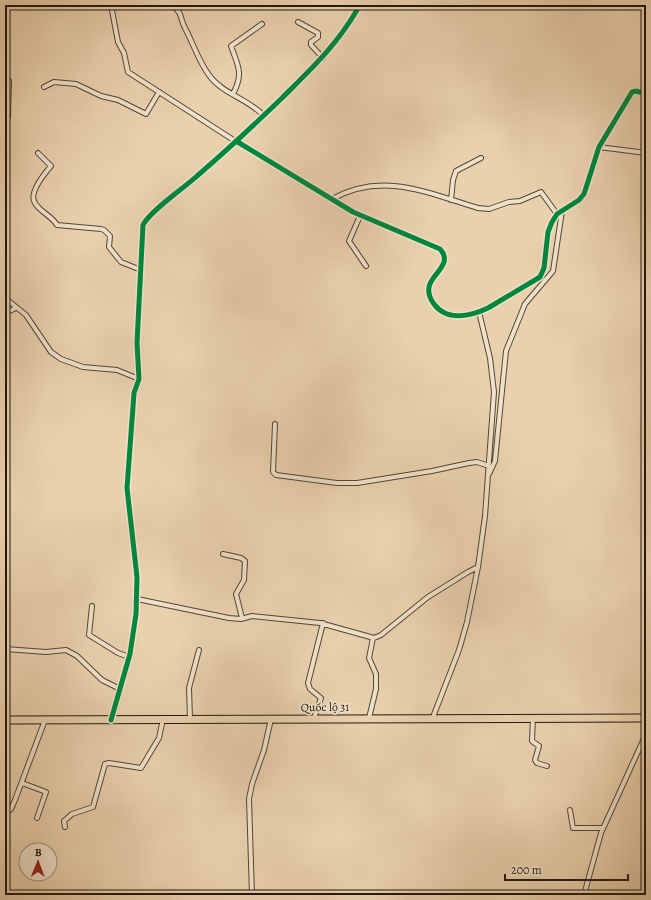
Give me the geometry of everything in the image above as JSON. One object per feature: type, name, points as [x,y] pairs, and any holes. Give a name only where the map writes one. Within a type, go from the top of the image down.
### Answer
[{"type":"highway","name":"Quốc lộ 31","points":[[5,720],[433,717],[646,718]]},
{"type":"street","points":[[111,5],[118,42],[124,53],[128,72],[236,141],[360,216],[440,249],[444,259],[440,270],[429,284],[431,300],[440,311],[450,315],[462,316],[479,312],[540,277],[544,268],[550,226],[557,214],[579,200],[584,194],[599,147],[633,92],[646,94]]},
{"type":"street","points":[[172,5],[181,14],[185,27],[209,75],[233,94],[257,109],[264,116]]},
{"type":"street","points":[[111,720],[129,657],[137,599],[137,576],[127,488],[134,393],[139,379],[137,343],[143,225],[147,218],[264,116],[323,58],[336,42],[357,10],[357,5]]},
{"type":"street","points":[[298,22],[318,33],[318,37],[311,43],[323,58]]},
{"type":"street","points":[[233,94],[239,83],[239,78],[237,62],[231,46],[262,24]]},
{"type":"street","points":[[5,124],[8,116],[9,81]]},
{"type":"street","points":[[44,87],[54,82],[76,84],[101,96],[118,100],[146,114],[159,92]]},
{"type":"street","points":[[599,147],[646,153]]},
{"type":"street","points":[[38,153],[51,166],[37,185],[33,197],[35,203],[52,217],[57,225],[104,230],[110,236],[109,247],[119,259],[141,270]]},
{"type":"street","points":[[452,200],[453,180],[456,171],[481,158]]},
{"type":"street","points":[[332,199],[358,188],[391,185],[410,187],[478,208],[489,209],[509,202],[521,201],[541,192],[557,214]]},
{"type":"street","points":[[489,474],[495,461],[506,351],[525,304],[553,271],[562,211]]},
{"type":"street","points":[[360,216],[349,241],[366,266]]},
{"type":"street","points":[[5,298],[29,319],[51,352],[61,359],[83,367],[117,370],[139,379]]},
{"type":"street","points":[[5,313],[16,308]]},
{"type":"street","points":[[433,717],[459,650],[478,567],[489,474],[494,392],[490,358],[479,312]]},
{"type":"street","points":[[275,424],[273,472],[276,475],[345,484],[403,476],[477,462],[489,466]]},
{"type":"street","points":[[223,554],[242,558],[244,561],[244,580],[236,594],[242,618]]},
{"type":"street","points":[[137,599],[214,616],[242,618],[252,616],[323,623],[373,638],[381,635],[428,596],[478,567]]},
{"type":"street","points":[[92,606],[89,634],[112,649],[129,657]]},
{"type":"street","points":[[314,718],[321,698],[310,689],[308,683],[323,623]]},
{"type":"street","points":[[369,718],[376,684],[376,674],[369,658],[373,638]]},
{"type":"street","points":[[5,649],[46,652],[66,650],[78,656],[102,680],[120,689]]},
{"type":"street","points":[[190,718],[189,688],[198,650]]},
{"type":"street","points":[[533,717],[532,741],[540,746],[535,760],[537,763],[547,766]]},
{"type":"street","points":[[65,827],[64,821],[72,814],[93,807],[105,764],[109,763],[141,768],[159,738],[163,719]]},
{"type":"street","points":[[252,895],[249,799],[252,784],[264,750],[271,719]]},
{"type":"street","points":[[5,814],[11,809],[45,720]]},
{"type":"street","points":[[584,895],[603,828],[646,734]]},
{"type":"street","points":[[22,782],[46,792],[37,818]]},
{"type":"street","points":[[570,810],[573,828],[603,828]]},
{"type":"cycle path","points":[[111,720],[130,654],[136,614],[137,577],[127,488],[134,393],[139,379],[137,343],[143,225],[153,213],[229,147],[313,67],[332,46],[349,23],[357,10],[357,5]]},
{"type":"cycle path","points":[[236,141],[353,212],[440,249],[444,254],[443,264],[429,287],[430,298],[439,310],[452,315],[460,316],[488,308],[540,277],[544,268],[548,232],[552,222],[557,214],[579,200],[584,194],[599,147],[632,92],[636,91],[646,94]]}]
